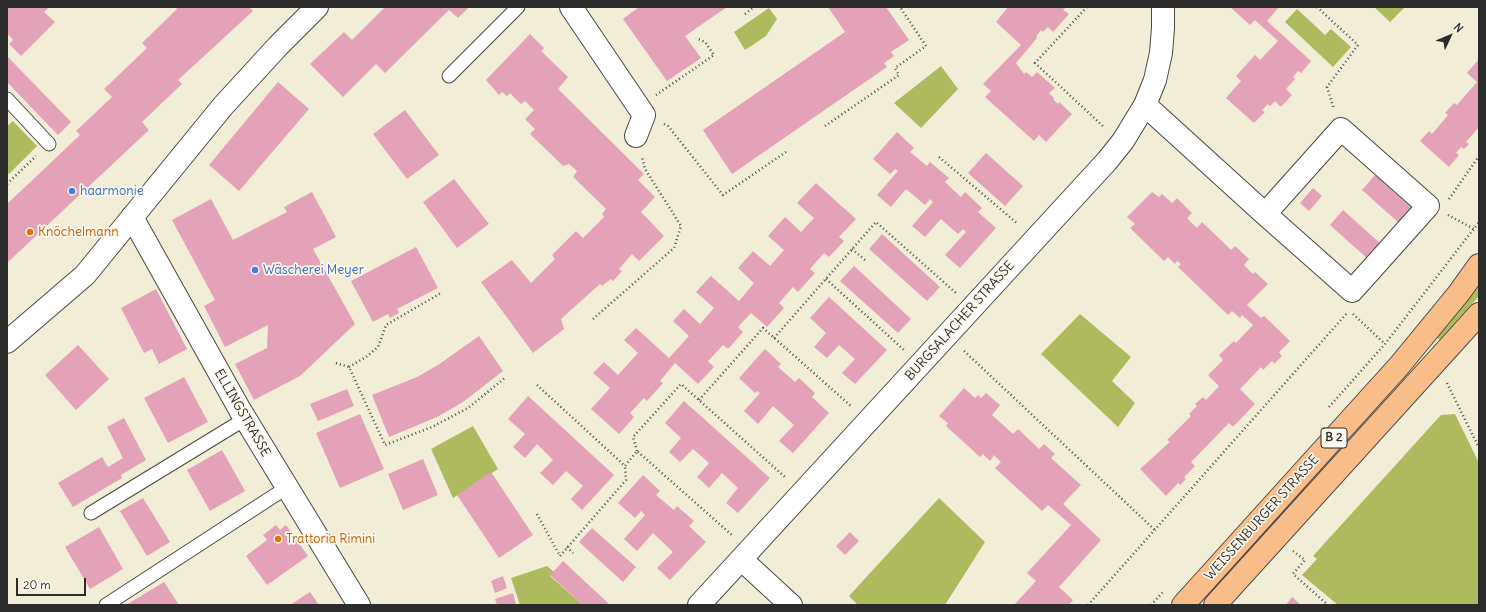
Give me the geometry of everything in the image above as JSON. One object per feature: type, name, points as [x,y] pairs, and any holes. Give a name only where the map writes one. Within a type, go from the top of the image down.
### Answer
[{"type":"main road","name":"WEISSENBURGER STRASSE","points":[[1183,605],[1399,366],[1479,265]]},
{"type":"main road","name":"WEISSENBURGER STRASSE","points":[[1215,605],[1479,314]]},
{"type":"street","points":[[7,342],[85,275],[223,106],[278,46],[318,7]]},
{"type":"street","points":[[571,7],[642,111],[636,136]]},
{"type":"street","name":"BURGSALACHER STRASSE","points":[[699,605],[804,493],[946,335],[1107,161],[1123,141],[1145,105],[1154,80],[1161,53],[1164,28],[1163,7]]},
{"type":"street","points":[[1145,105],[1265,214],[1352,292],[1428,206],[1341,129],[1265,214]]},
{"type":"street","name":"ELLINGSTRASSE","points":[[132,217],[286,488],[359,605]]},
{"type":"street","points":[[746,556],[791,605]]},
{"type":"lane","points":[[449,76],[518,7]]},
{"type":"lane","points":[[7,99],[49,144]]},
{"type":"lane","points":[[91,513],[246,419]]},
{"type":"lane","points":[[106,605],[286,488]]},
{"type":"path","points":[[745,14],[754,7]]},
{"type":"path","points":[[825,126],[899,75],[895,68],[926,46],[900,7]]},
{"type":"path","points":[[1087,7],[1035,63],[1110,133],[1123,141]]},
{"type":"path","points":[[1317,7],[1358,45],[1327,86],[1341,129]]},
{"type":"path","points":[[696,38],[705,42],[714,55],[642,111],[668,126],[723,195],[786,152]]},
{"type":"path","points":[[593,320],[674,248],[681,226],[646,169],[636,136]]},
{"type":"path","points":[[7,184],[49,144]]},
{"type":"path","points":[[1445,205],[1479,156]]},
{"type":"path","points":[[939,157],[1034,239]]},
{"type":"path","points":[[1447,215],[1474,229]]},
{"type":"path","points":[[774,338],[876,222],[972,307]]},
{"type":"path","points":[[1328,408],[1385,344],[1479,222]]},
{"type":"path","points":[[852,249],[865,260]]},
{"type":"path","points":[[826,279],[920,364]]},
{"type":"path","points":[[336,363],[349,367],[366,357],[378,347],[386,325],[441,293]]},
{"type":"path","points":[[1088,605],[1349,310],[1385,344]]},
{"type":"path","points":[[699,400],[762,328],[868,422]]},
{"type":"path","points":[[946,335],[1155,530]]},
{"type":"path","points":[[349,367],[385,445],[432,427],[468,408],[506,377]]},
{"type":"path","points":[[1446,381],[1479,448]]},
{"type":"path","points":[[746,556],[637,451],[633,437],[681,384],[804,493]]},
{"type":"path","points":[[537,385],[624,466],[626,480],[560,556],[537,514]]},
{"type":"path","points":[[624,466],[637,451]]},
{"type":"path","points":[[567,547],[573,553]]},
{"type":"path","points":[[1293,551],[1305,560],[1292,574],[1328,605]]},
{"type":"green space","points":[[1374,7],[1405,7],[1390,22]]},
{"type":"green space","points":[[769,8],[777,19],[766,36],[745,50],[734,32]]},
{"type":"green space","points":[[1297,9],[1325,35],[1331,29],[1351,47],[1333,67],[1285,22]]},
{"type":"green space","points":[[941,66],[958,89],[921,128],[894,103]]},
{"type":"green space","points":[[13,121],[37,146],[9,174],[7,172],[7,126]]},
{"type":"green space","points":[[1479,278],[1479,296],[1440,340],[1435,336]]},
{"type":"green space","points":[[1080,314],[1131,357],[1112,381],[1135,403],[1118,427],[1041,354]]},
{"type":"green space","points":[[1455,414],[1479,463],[1479,605],[1338,605],[1302,575],[1317,559],[1313,556],[1441,415]]},
{"type":"green space","points":[[473,426],[498,469],[453,498],[431,449]]},
{"type":"green space","points":[[939,498],[985,542],[945,605],[858,605],[849,596]]},
{"type":"green space","points":[[547,566],[554,572],[550,576],[583,605],[520,605],[511,578]]},
{"type":"building","points":[[7,7],[49,7],[44,12],[55,22],[21,56],[9,44],[13,40],[7,33]]},
{"type":"building","points":[[175,7],[249,7],[253,11],[178,80],[182,84],[142,122],[149,130],[7,263],[7,204],[80,135],[76,131],[112,97],[104,89],[147,48],[142,43],[177,9]]},
{"type":"building","points":[[385,7],[469,7],[458,18],[449,10],[385,73],[376,64],[343,97],[310,64],[344,32],[352,40]]},
{"type":"building","points":[[639,7],[727,7],[685,36],[701,58],[667,81],[623,19]]},
{"type":"building","points":[[828,7],[886,7],[909,40],[891,52],[894,56],[884,63],[887,67],[732,174],[703,130],[845,32]]},
{"type":"building","points":[[1008,7],[1066,7],[1063,10],[1069,14],[1053,32],[1048,27],[1043,32],[1041,30],[1036,37],[1037,38],[1016,63],[1024,74],[1026,72],[1032,77],[1037,72],[1055,88],[1049,93],[1058,104],[1059,102],[1072,114],[1046,142],[1039,135],[1034,141],[985,97],[991,91],[983,84],[1021,45],[996,22]]},
{"type":"building","points":[[1230,7],[1279,7],[1267,21],[1311,61],[1301,73],[1298,71],[1293,77],[1295,79],[1286,89],[1292,95],[1281,107],[1275,101],[1270,106],[1268,104],[1262,110],[1265,112],[1254,123],[1226,98],[1241,81],[1236,76],[1255,55],[1260,60],[1278,41],[1255,20],[1250,25]]},
{"type":"building","points":[[530,34],[544,48],[541,51],[568,77],[558,89],[644,174],[638,180],[655,197],[641,212],[664,236],[639,261],[632,254],[619,269],[622,271],[613,281],[611,279],[602,286],[600,284],[561,319],[564,329],[533,353],[481,282],[512,260],[531,283],[555,259],[552,255],[576,231],[583,238],[604,217],[602,214],[606,209],[573,177],[577,171],[569,164],[563,166],[530,134],[535,129],[525,119],[534,110],[525,101],[521,104],[510,93],[507,96],[502,92],[499,95],[486,80]]},
{"type":"building","points":[[7,56],[71,122],[58,135],[7,82]]},
{"type":"building","points":[[1479,59],[1479,127],[1466,142],[1469,144],[1464,149],[1461,147],[1456,153],[1459,155],[1449,167],[1420,141],[1429,131],[1432,134],[1448,115],[1445,113],[1454,103],[1457,105],[1477,82],[1467,73]]},
{"type":"building","points":[[278,82],[309,109],[239,191],[209,165]]},
{"type":"building","points":[[405,110],[439,155],[407,179],[373,134]]},
{"type":"building","points":[[897,132],[914,148],[910,152],[927,166],[930,162],[949,178],[945,182],[961,197],[965,192],[982,208],[978,212],[996,228],[960,268],[945,255],[966,232],[963,229],[958,234],[941,219],[925,237],[912,226],[933,202],[930,199],[925,205],[906,189],[891,207],[877,195],[898,171],[895,169],[890,174],[873,159]]},
{"type":"building","points":[[986,153],[1023,186],[1005,206],[968,173]]},
{"type":"building","points":[[1375,175],[1413,209],[1400,224],[1362,190]]},
{"type":"building","points":[[454,179],[489,224],[457,248],[423,202]]},
{"type":"building","points":[[816,183],[856,219],[839,237],[844,241],[829,257],[824,253],[810,269],[815,273],[798,292],[793,287],[779,303],[784,308],[767,327],[751,313],[738,327],[743,332],[728,349],[723,345],[708,361],[714,367],[698,384],[675,363],[660,381],[663,383],[647,401],[644,398],[630,413],[634,417],[619,434],[591,409],[610,388],[593,373],[604,362],[618,375],[638,353],[624,340],[636,328],[669,358],[689,336],[673,321],[684,309],[700,324],[714,308],[696,292],[711,276],[739,301],[754,283],[738,268],[753,251],[770,266],[784,250],[768,236],[785,217],[801,232],[814,218],[797,203]]},
{"type":"building","points":[[1313,188],[1322,196],[1309,211],[1300,203]]},
{"type":"building","points":[[312,192],[336,237],[313,249],[355,324],[300,376],[254,400],[235,364],[267,348],[268,325],[225,347],[204,306],[215,300],[172,220],[211,199],[233,240],[287,212],[284,207]]},
{"type":"building","points":[[1152,192],[1159,197],[1162,194],[1172,203],[1177,198],[1192,213],[1187,218],[1197,228],[1202,222],[1231,250],[1235,246],[1249,259],[1244,265],[1253,274],[1255,272],[1268,284],[1247,305],[1261,318],[1264,316],[1290,341],[1279,352],[1282,356],[1274,364],[1272,361],[1263,370],[1261,367],[1240,389],[1255,404],[1233,427],[1229,423],[1191,462],[1195,466],[1184,477],[1186,479],[1180,485],[1178,483],[1166,496],[1140,469],[1170,442],[1167,440],[1191,416],[1189,414],[1197,406],[1195,404],[1203,397],[1206,400],[1219,386],[1208,375],[1223,360],[1219,355],[1234,341],[1236,343],[1253,325],[1242,315],[1240,318],[1232,311],[1228,315],[1178,267],[1181,264],[1177,261],[1175,264],[1168,257],[1164,261],[1130,228],[1135,224],[1127,217]]},
{"type":"building","points":[[1343,210],[1381,244],[1368,259],[1330,225]]},
{"type":"building","points":[[882,234],[940,287],[927,301],[869,249]]},
{"type":"building","points":[[416,247],[438,288],[397,309],[399,313],[390,318],[388,314],[373,322],[351,281]]},
{"type":"building","points":[[854,266],[911,319],[898,333],[840,281]]},
{"type":"building","points":[[156,289],[187,349],[159,364],[152,349],[144,353],[121,308]]},
{"type":"building","points":[[829,297],[887,350],[855,384],[842,373],[855,359],[839,345],[827,358],[814,347],[826,333],[810,318]]},
{"type":"building","points":[[479,336],[503,371],[463,402],[437,417],[389,437],[372,395],[417,377],[438,365]]},
{"type":"building","points":[[78,345],[109,379],[76,410],[45,375]]},
{"type":"building","points":[[765,349],[781,364],[778,367],[795,382],[799,378],[815,393],[812,397],[829,413],[793,453],[779,441],[794,425],[773,406],[758,424],[744,411],[760,393],[757,391],[755,393],[739,378]]},
{"type":"building","points":[[184,377],[208,422],[168,443],[144,398]]},
{"type":"building","points":[[964,388],[975,398],[978,395],[981,398],[986,393],[1000,405],[992,415],[1013,434],[1018,429],[1039,449],[1044,444],[1055,454],[1051,458],[1081,485],[1063,504],[1101,540],[1059,587],[1073,600],[1069,605],[1014,605],[1036,581],[1027,573],[1071,525],[1048,505],[1042,511],[995,468],[1001,462],[994,455],[990,461],[983,454],[980,457],[946,426],[948,423],[939,416]]},
{"type":"building","points":[[347,389],[354,406],[318,421],[310,404]]},
{"type":"building","points":[[528,396],[614,475],[582,510],[571,499],[583,486],[566,471],[553,485],[540,473],[553,460],[537,444],[525,458],[513,447],[525,434],[508,419]]},
{"type":"building","points":[[684,401],[770,478],[738,513],[726,503],[738,488],[722,473],[709,488],[697,477],[709,463],[693,449],[680,462],[669,452],[681,438],[665,423]]},
{"type":"building","points":[[360,414],[384,469],[340,488],[316,433]]},
{"type":"building","points":[[124,418],[146,460],[121,475],[122,478],[73,507],[58,483],[102,457],[108,467],[123,458],[107,427]]},
{"type":"building","points":[[222,450],[245,491],[210,511],[187,470]]},
{"type":"building","points":[[423,459],[438,495],[403,510],[388,474]]},
{"type":"building","points":[[491,472],[533,535],[499,558],[457,495]]},
{"type":"building","points":[[643,475],[660,491],[656,495],[674,510],[677,506],[694,521],[689,526],[706,542],[670,580],[657,568],[673,552],[653,533],[637,551],[624,539],[645,515],[641,511],[635,518],[618,503]]},
{"type":"building","points":[[143,498],[170,542],[147,556],[120,511]]},
{"type":"building","points":[[276,525],[280,530],[286,525],[308,556],[267,585],[246,556],[267,540],[263,535]]},
{"type":"building","points":[[99,527],[123,569],[90,589],[65,547]]},
{"type":"building","points":[[592,528],[636,567],[623,582],[579,542]]},
{"type":"building","points":[[850,532],[859,541],[845,555],[836,546]]},
{"type":"building","points":[[563,561],[608,603],[606,605],[583,605],[550,575]]},
{"type":"building","points":[[503,576],[507,588],[495,593],[491,581]]},
{"type":"building","points":[[164,582],[179,605],[126,605]]},
{"type":"building","points":[[310,592],[319,605],[290,605]]},
{"type":"building","points":[[513,593],[516,605],[497,605],[495,599]]},
{"type":"building","points":[[1292,597],[1301,605],[1286,605]]},
{"type":"place","name":"haarmonie","points":[[72,191]]},
{"type":"place","name":"Knöchelmann","points":[[30,232]]},
{"type":"place","name":"Wäscherei Meyer","points":[[255,270]]},
{"type":"place","name":"Trattoria Rimini","points":[[278,539]]}]
